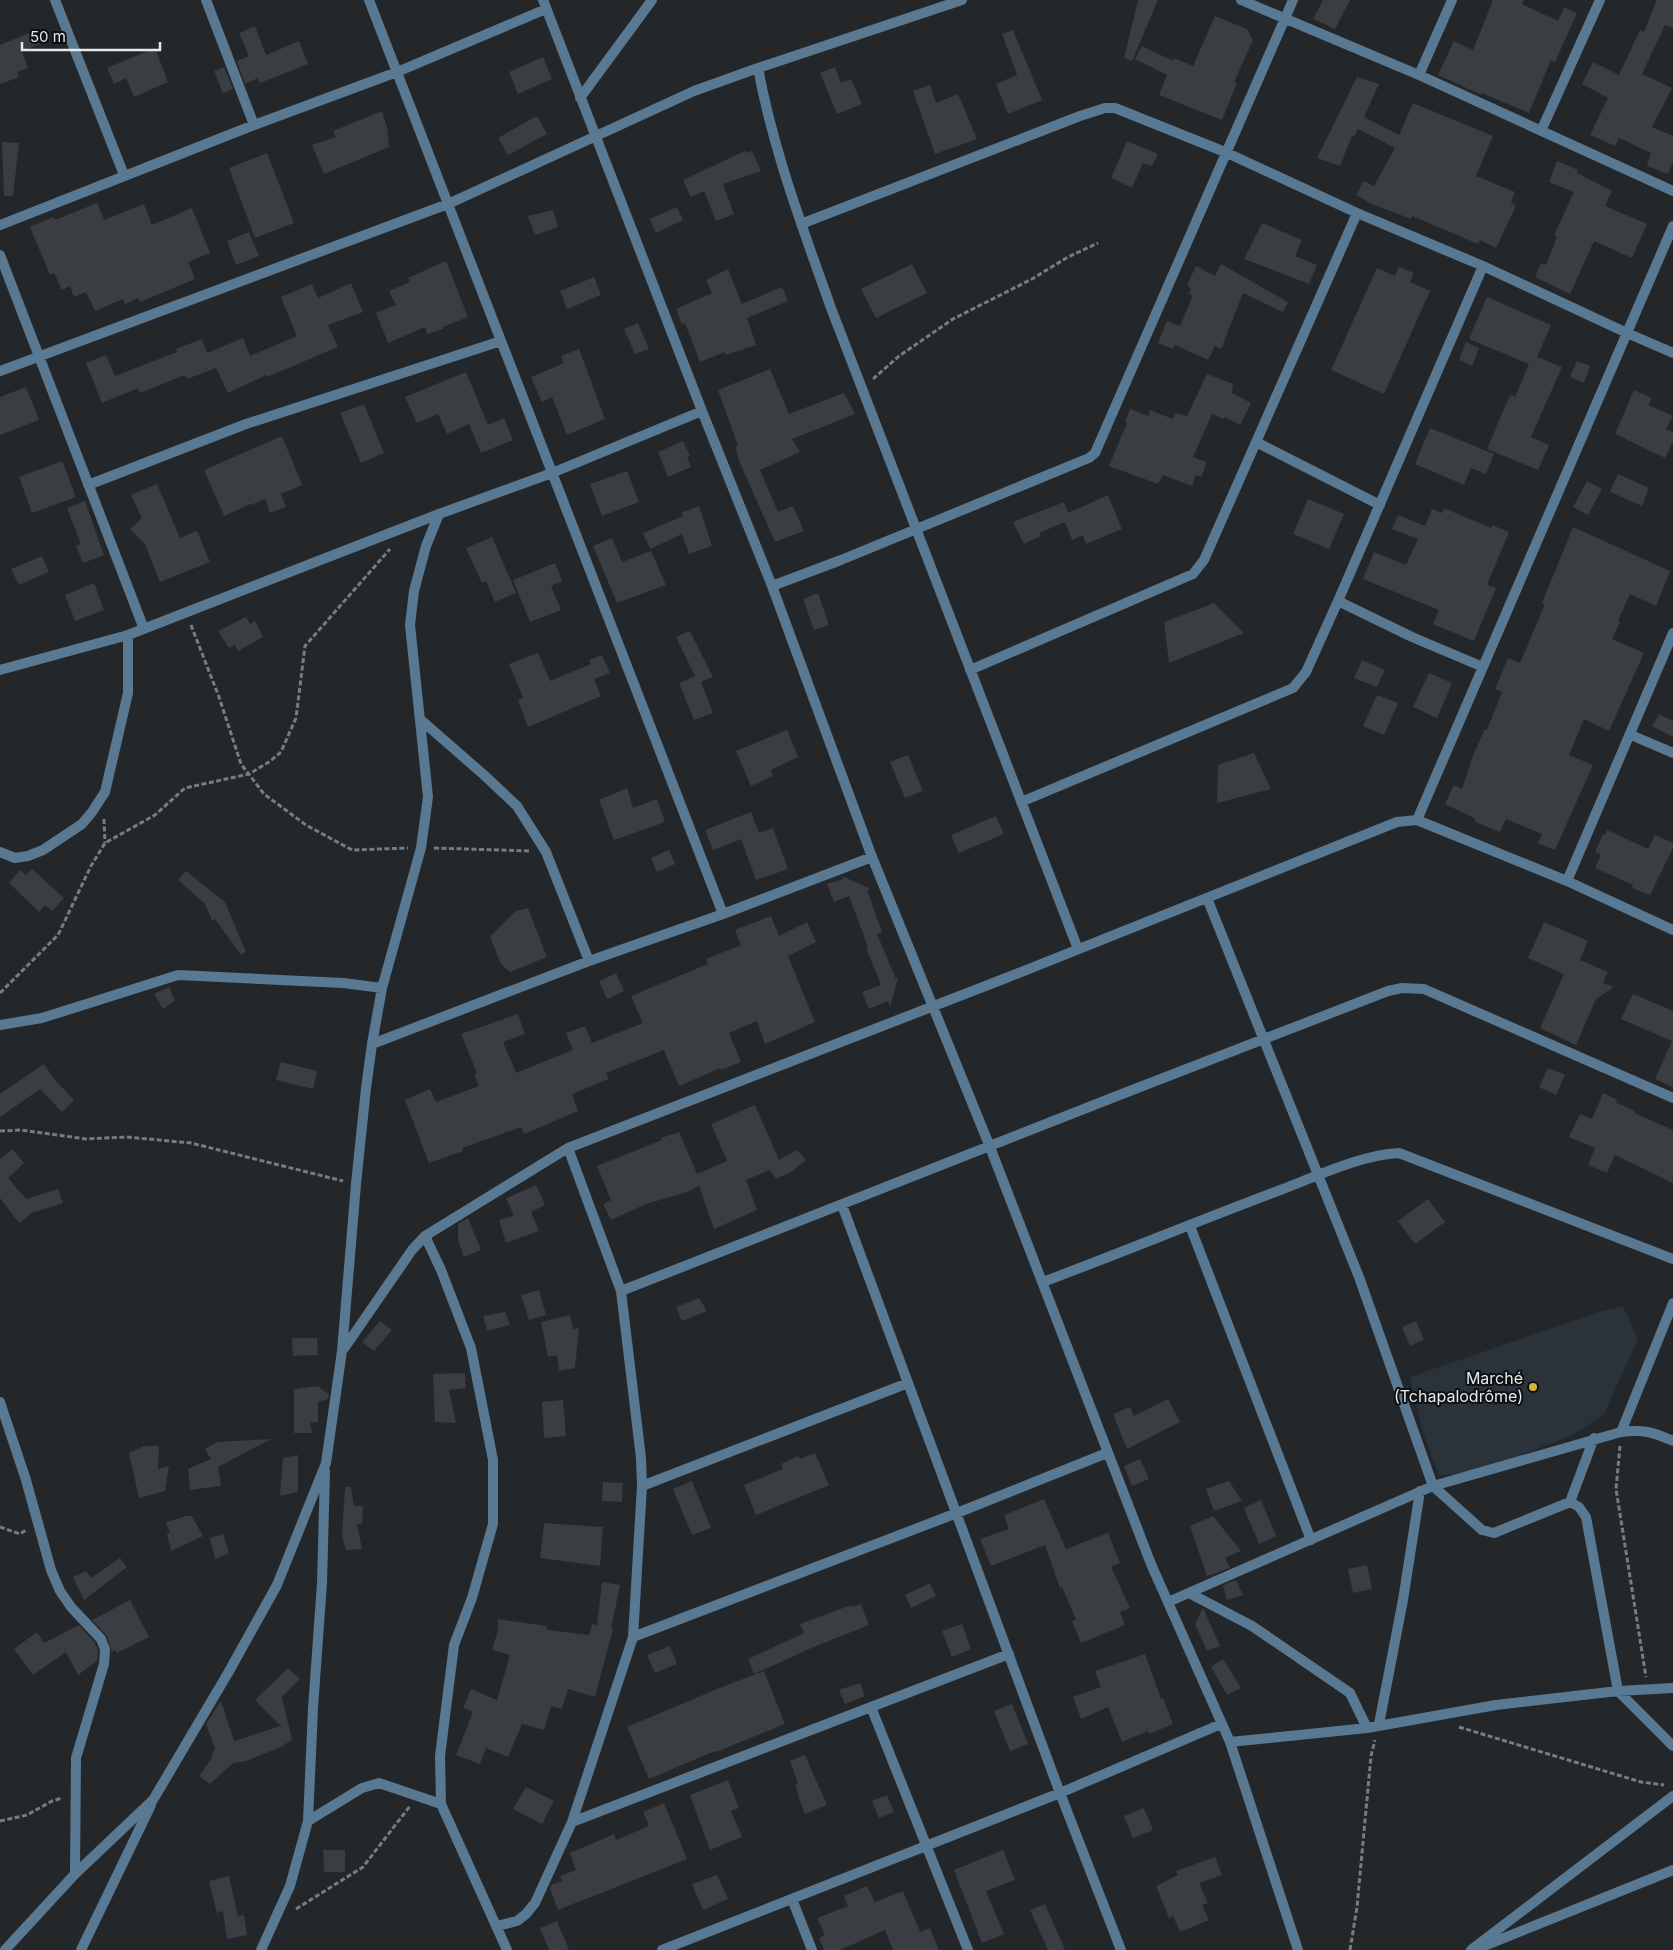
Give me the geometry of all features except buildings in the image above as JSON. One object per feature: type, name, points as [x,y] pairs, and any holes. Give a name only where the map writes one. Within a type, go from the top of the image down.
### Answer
[{"type":"street","points":[[55,0],[124,175]]},
{"type":"street","points":[[206,0],[254,125]]},
{"type":"street","points":[[369,0],[723,914]]},
{"type":"street","points":[[580,98],[652,0]]},
{"type":"street","points":[[0,371],[448,204],[677,98],[758,68],[962,0]]},
{"type":"street","points":[[1241,0],[1419,75],[1673,191]]},
{"type":"street","points":[[772,586],[916,530],[1090,458],[1095,453],[1293,0]]},
{"type":"street","points":[[1419,75],[1452,0]]},
{"type":"street","points":[[1541,131],[1600,0]]},
{"type":"street","points":[[0,225],[124,175],[397,72],[544,4],[772,586],[872,857],[990,1147],[1107,1453],[1168,1602],[1230,1742],[1298,1950]]},
{"type":"street","points":[[758,68],[766,110],[801,224],[860,386],[1078,949]]},
{"type":"street","points":[[801,224],[1080,116],[1105,108],[1115,108],[1225,152],[1357,213],[1483,266],[1627,334],[1673,353]]},
{"type":"street","points":[[970,670],[1192,574],[1204,560],[1357,213]]},
{"type":"street","points":[[1417,820],[1673,226]]},
{"type":"street","points":[[0,255],[144,629]]},
{"type":"street","points":[[1021,802],[1293,688],[1306,672],[1338,601],[1483,266]]},
{"type":"street","points":[[88,484],[246,424],[501,341]]},
{"type":"street","points":[[0,670],[128,635],[439,514],[552,473],[702,411]]},
{"type":"street","points":[[1256,442],[1380,505]]},
{"type":"street","points":[[261,1950],[290,1886],[308,1821],[313,1708],[322,1583],[326,1463],[342,1351],[356,1184],[372,1044],[382,988],[421,848],[428,797],[410,625],[414,591],[426,546],[439,514]]},
{"type":"street","points":[[1338,601],[1483,667]]},
{"type":"street","points":[[1567,881],[1673,633]]},
{"type":"street","points":[[0,852],[15,858],[28,856],[43,850],[82,824],[105,792],[128,693],[128,635]]},
{"type":"street","points":[[421,720],[484,775],[516,806],[546,852],[589,961]]},
{"type":"street","points":[[1631,735],[1673,753]]},
{"type":"street","points":[[342,1351],[412,1250],[425,1236],[568,1148],[932,1007],[1397,822],[1417,820],[1567,881],[1673,930]]},
{"type":"street","points":[[372,1044],[589,961],[723,914],[872,857]]},
{"type":"street","points":[[1207,898],[1359,1277],[1433,1486],[1482,1530],[1494,1533],[1570,1502],[1594,1438]]},
{"type":"street","points":[[0,1025],[42,1018],[178,975],[343,983],[382,988]]},
{"type":"street","points":[[621,1291],[1263,1039],[1402,988],[1424,989],[1673,1098]]},
{"type":"street","points":[[497,1926],[517,1921],[535,1903],[572,1822],[633,1637],[642,1486],[641,1458],[621,1291],[568,1148]]},
{"type":"street","points":[[1043,1282],[1319,1175],[1378,1155],[1399,1153],[1673,1259]]},
{"type":"street","points":[[842,1205],[1060,1793],[1121,1950]]},
{"type":"street","points":[[1190,1226],[1311,1540]]},
{"type":"street","points":[[425,1236],[441,1270],[471,1348],[492,1460],[493,1524],[472,1598],[454,1645],[440,1756],[441,1804],[507,1950]]},
{"type":"street","points":[[1621,1432],[1673,1303]]},
{"type":"street","points":[[642,1486],[908,1383]]},
{"type":"street","points":[[0,1402],[26,1480],[51,1570],[60,1591],[76,1613],[101,1639],[105,1649],[104,1664],[76,1758],[75,1874]]},
{"type":"street","points":[[1168,1602],[1433,1486],[1547,1454],[1594,1438],[1621,1432],[1648,1431],[1673,1441]]},
{"type":"street","points":[[633,1637],[957,1513],[1107,1453]]},
{"type":"street","points":[[80,1950],[153,1800],[228,1673],[277,1585],[326,1463]]},
{"type":"street","points":[[1380,1724],[1403,1600],[1420,1491]]},
{"type":"street","points":[[1570,1502],[1579,1507],[1586,1518],[1618,1691],[1673,1746]]},
{"type":"street","points":[[1189,1593],[1252,1626],[1350,1692],[1367,1728]]},
{"type":"street","points":[[572,1822],[1009,1654]]},
{"type":"street","points":[[1230,1742],[1367,1728],[1380,1724],[1496,1705],[1618,1691],[1673,1688]]},
{"type":"street","points":[[871,1707],[968,1950]]},
{"type":"street","points":[[662,1950],[1060,1793],[1221,1724]]},
{"type":"street","points":[[308,1821],[362,1788],[379,1783],[441,1804]]},
{"type":"street","points":[[1473,1950],[1673,1796]]},
{"type":"street","points":[[5,1950],[75,1874],[153,1800]]},
{"type":"street","points":[[1473,1950],[1673,1870]]},
{"type":"street","points":[[792,1899],[812,1950]]},
{"type":"path","points":[[860,386],[873,379],[899,356],[953,319],[1032,279],[1068,257],[1098,243]]},
{"type":"path","points":[[0,993],[58,935],[91,866],[105,843],[155,815],[185,788],[248,774],[269,762],[281,752],[296,718],[306,646],[391,549]]},
{"type":"path","points":[[186,612],[219,698],[241,764],[264,794],[306,825],[352,850],[421,848],[546,852]]},
{"type":"path","points":[[0,1131],[21,1130],[86,1139],[127,1137],[191,1143],[356,1184]]},
{"type":"path","points":[[1621,1432],[1616,1490],[1648,1689]]},
{"type":"path","points":[[0,1527],[20,1534],[38,1520]]},
{"type":"path","points":[[1350,1950],[1357,1907],[1371,1756],[1380,1724]]},
{"type":"path","points":[[1457,1726],[1641,1782],[1673,1786]]},
{"type":"path","points":[[290,1913],[363,1866],[418,1796]]},
{"type":"path","points":[[0,1821],[27,1814],[52,1801],[63,1798],[76,1801]]},
{"type":"shaded area","points":[[1623,1306],[1638,1339],[1604,1414],[1573,1435],[1468,1475],[1439,1475],[1423,1433],[1410,1377],[1602,1311]]},
{"type":"place","name":"Marché (Tchapalodrôme)","points":[[1533,1387]]}]
